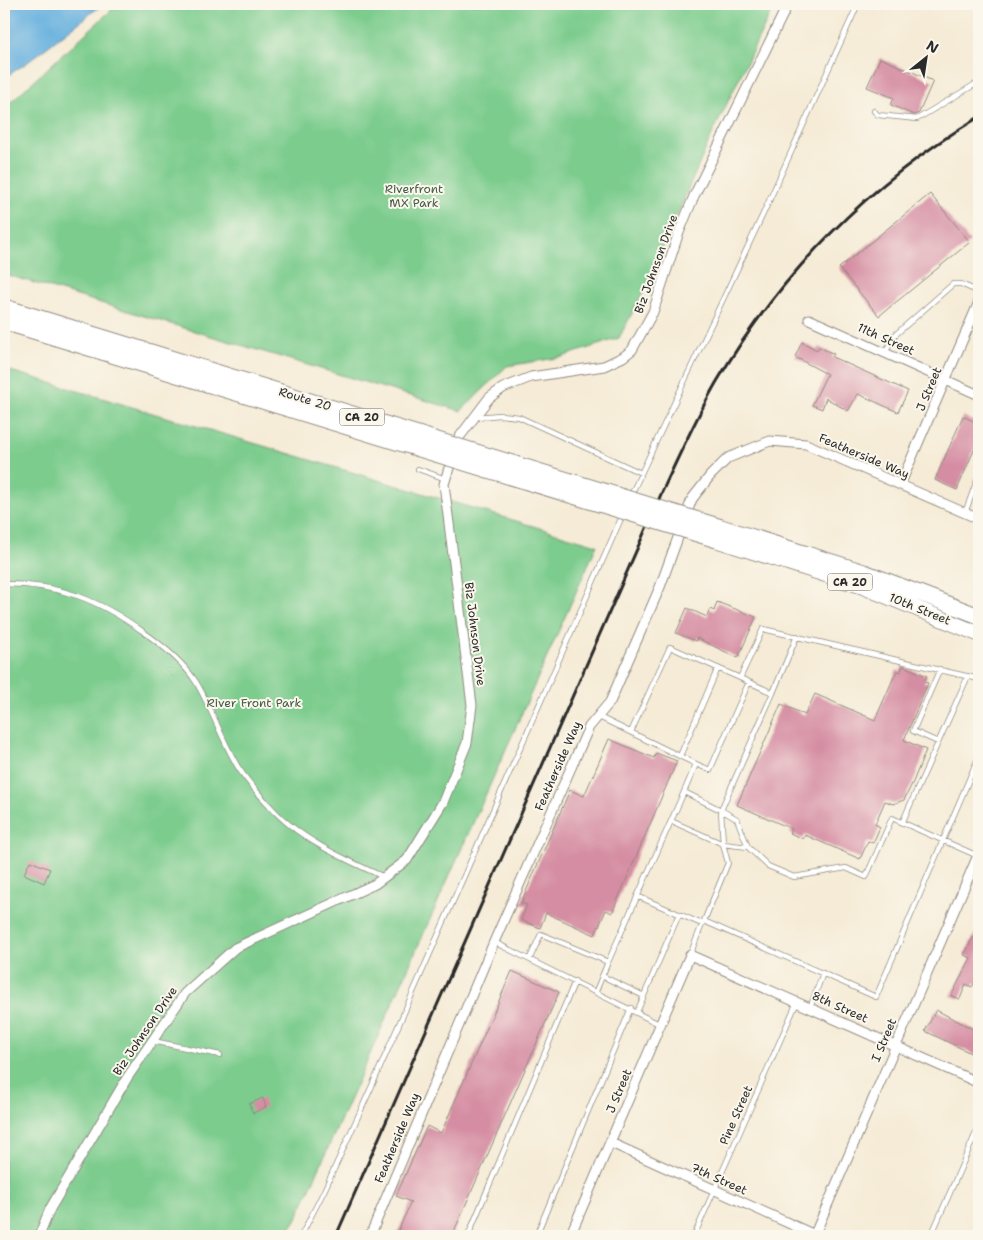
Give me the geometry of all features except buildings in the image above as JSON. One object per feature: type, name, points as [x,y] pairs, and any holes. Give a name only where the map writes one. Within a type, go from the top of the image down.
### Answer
[{"type":"highway","name":"Route 20","points":[[4,307],[719,534]]},
{"type":"highway","name":"Route 20","points":[[4,322],[719,534]]},
{"type":"highway","name":"10th Street","points":[[719,534],[864,572],[979,616]]},
{"type":"highway","name":"10th Street","points":[[719,534],[862,586],[979,634]]},
{"type":"street","name":"Biz Johnson Drive","points":[[39,1236],[50,1209],[151,1040],[185,993],[235,948],[374,884],[384,877],[406,860],[443,802],[467,742],[472,705],[444,484],[458,439],[489,398],[517,381],[545,374],[604,366],[623,357],[632,350],[653,312],[678,235],[694,196],[788,4]]},
{"type":"street","name":"J Street","points":[[900,485],[979,302]]},
{"type":"street","name":"11th Street","points":[[809,319],[979,395]]},
{"type":"street","name":"Featherside Way","points":[[370,1236],[494,942],[588,727],[610,702],[660,587],[692,499],[710,476],[728,458],[770,440],[806,444],[979,520]]},
{"type":"street","name":"I Street","points":[[815,1236],[895,1046],[979,856]]},
{"type":"street","name":"J Street","points":[[570,1236],[690,955]]},
{"type":"street","name":"8th Street","points":[[690,955],[979,1083]]},
{"type":"street","name":"7th Street","points":[[611,1143],[815,1236]]},
{"type":"lane","points":[[300,1236],[324,1191],[363,1105],[641,473],[764,212],[858,4]]},
{"type":"lane","points":[[874,111],[878,115],[917,119],[979,82]]},
{"type":"lane","points":[[885,353],[895,335],[953,284],[962,284],[979,292]]},
{"type":"lane","points":[[474,417],[501,415],[519,417],[641,473]]},
{"type":"lane","points":[[418,469],[446,479]]},
{"type":"lane","points":[[965,513],[979,475]]},
{"type":"lane","points":[[4,584],[28,584],[78,596],[126,621],[161,643],[195,680],[212,710],[235,762],[270,807],[298,831],[352,862],[384,877]]},
{"type":"lane","points":[[740,678],[762,629],[979,679]]},
{"type":"lane","points":[[690,955],[728,863],[723,844],[721,810],[797,636]]},
{"type":"lane","points":[[631,732],[670,647],[773,692]]},
{"type":"lane","points":[[680,756],[718,668]]},
{"type":"lane","points":[[938,742],[913,732],[940,669]]},
{"type":"lane","points":[[902,823],[968,676]]},
{"type":"lane","points":[[597,716],[710,770],[749,682]]},
{"type":"lane","points":[[637,896],[703,922],[876,997],[979,756]]},
{"type":"lane","points":[[596,991],[696,764]]},
{"type":"lane","points":[[684,792],[737,819],[748,847],[768,866],[794,877],[846,868],[866,877],[892,818],[979,856]]},
{"type":"lane","points":[[671,820],[723,844],[748,847]]},
{"type":"lane","points":[[637,1012],[679,914]]},
{"type":"lane","points":[[530,958],[541,934],[608,962]]},
{"type":"lane","points":[[494,942],[631,1008],[660,1025]]},
{"type":"lane","points":[[810,1008],[823,973]]},
{"type":"lane","points":[[602,976],[644,996]]},
{"type":"lane","points":[[468,1236],[575,981]]},
{"type":"lane","name":"Pine Street","points":[[694,1236],[797,1002]]},
{"type":"lane","points":[[536,1236],[631,1008]]},
{"type":"lane","points":[[151,1040],[220,1055]]},
{"type":"lane","points":[[931,1236],[979,1126]]},
{"type":"green space","name":"Riverfront MX Park","points":[[118,4],[775,4],[709,141],[645,289],[619,338],[562,357],[507,366],[461,411],[4,274],[4,108]]},
{"type":"green space","name":"River Front Park","points":[[4,369],[597,545],[296,1220],[285,1236],[4,1236]]},
{"type":"water","points":[[4,4],[103,4],[28,62],[4,78]]},
{"type":"railway","points":[[336,1236],[662,492],[716,383],[741,343],[769,305],[831,233],[901,171],[979,117]]}]
